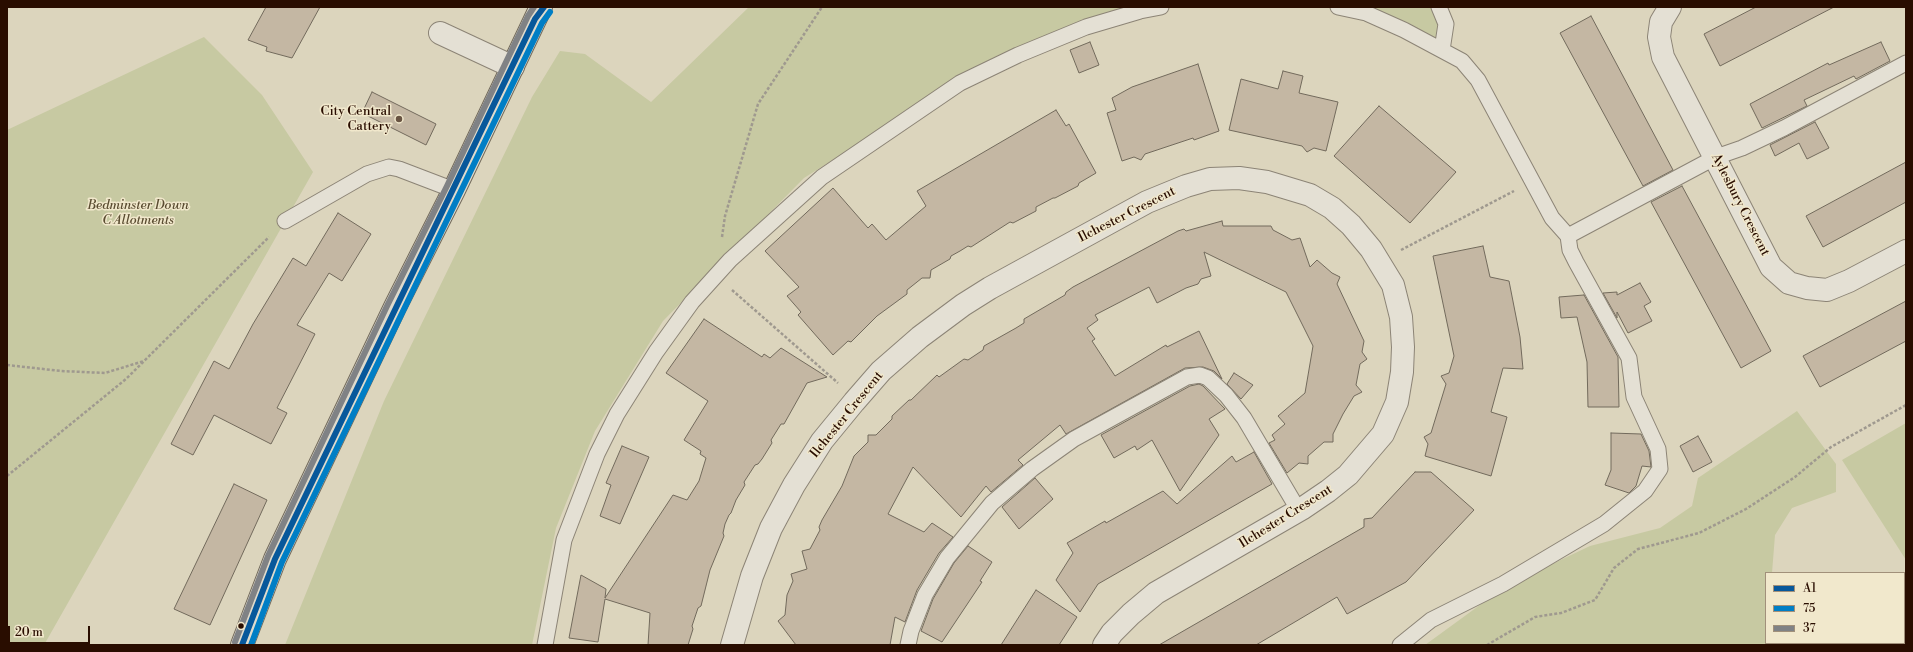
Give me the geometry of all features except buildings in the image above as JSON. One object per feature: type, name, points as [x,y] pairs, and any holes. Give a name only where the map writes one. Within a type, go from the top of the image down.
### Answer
[{"type":"highway","points":[[242,645],[275,559],[395,307],[454,190],[540,11]]},
{"type":"street","name":"Aylesbury Crescent","points":[[1670,7],[1661,22],[1659,37],[1663,57],[1716,157],[1771,267],[1789,283],[1807,288],[1827,290],[1849,281],[1906,251]]},
{"type":"street","points":[[440,34],[513,66]]},
{"type":"street","name":"Ilchester Crescent","points":[[732,645],[752,576],[771,528],[794,485],[822,441],[856,400],[882,371],[920,337],[963,305],[1147,202],[1186,186],[1210,179],[1251,179],[1283,186],[1310,196],[1332,208],[1351,225],[1379,261],[1393,285],[1401,317],[1403,347],[1397,402],[1384,434],[1348,475],[1299,511],[1156,593],[1126,618],[1112,633],[1104,645]]},
{"type":"lane","points":[[545,645],[564,540],[597,454],[617,414],[656,352],[692,302],[716,276],[769,224],[822,177],[960,83],[1018,55],[1086,27],[1140,11],[1161,7]]},
{"type":"lane","points":[[1338,7],[1366,13],[1404,30],[1462,62],[1478,80],[1552,218],[1568,236],[1570,250],[1629,358],[1634,397],[1658,449],[1660,469],[1644,492],[1604,524],[1503,584],[1430,620],[1400,645]]},
{"type":"lane","points":[[1439,7],[1446,24],[1442,50]]},
{"type":"lane","points":[[1568,236],[1716,157],[1742,148],[1784,128],[1906,63]]},
{"type":"lane","points":[[285,221],[367,174],[389,168],[399,169],[454,190]]},
{"type":"lane","points":[[908,645],[911,631],[925,595],[947,558],[992,503],[1032,468],[1074,439],[1187,377],[1200,375],[1208,378],[1226,395],[1244,418],[1299,511]]},
{"type":"path","points":[[722,238],[725,216],[758,104],[822,7]]},
{"type":"path","points":[[1379,261],[1532,182]]},
{"type":"path","points":[[7,476],[126,379],[285,221]]},
{"type":"path","points":[[716,276],[856,400]]},
{"type":"path","points":[[7,365],[61,371],[105,373],[144,361]]},
{"type":"path","points":[[1487,645],[1535,617],[1561,613],[1595,600],[1614,568],[1638,549],[1699,533],[1746,509],[1795,477],[1831,447],[1906,405]]},
{"type":"green space","points":[[749,7],[1131,7],[1118,9],[998,56],[804,178],[663,321],[595,431],[556,528],[532,645],[285,645],[384,401],[532,97],[560,51],[585,54],[651,102]]},
{"type":"green space","points":[[1363,7],[1437,7],[1442,19],[1438,44]]},
{"type":"green space","name":"Bedminster Down C Allotments","points":[[204,37],[262,95],[313,172],[44,645],[7,645],[7,130]]},
{"type":"green space","points":[[1797,411],[1836,464],[1836,492],[1792,508],[1775,535],[1772,572],[1765,572],[1765,644],[1874,645],[1425,645],[1506,586],[1590,546],[1660,528],[1692,506],[1698,478]]},
{"type":"green space","points":[[1906,423],[1906,560],[1842,460]]},
{"type":"transit line","name":"37","points":[[235,642],[268,556],[388,304],[447,186],[528,16],[534,7]]},
{"type":"transit line","name":"A1","points":[[242,645],[275,559],[535,19],[544,7]]},
{"type":"transit line","name":"75","points":[[251,645],[282,562],[542,23],[550,12]]},
{"type":"place","name":"City Central Cattery","points":[[399,119]]}]
